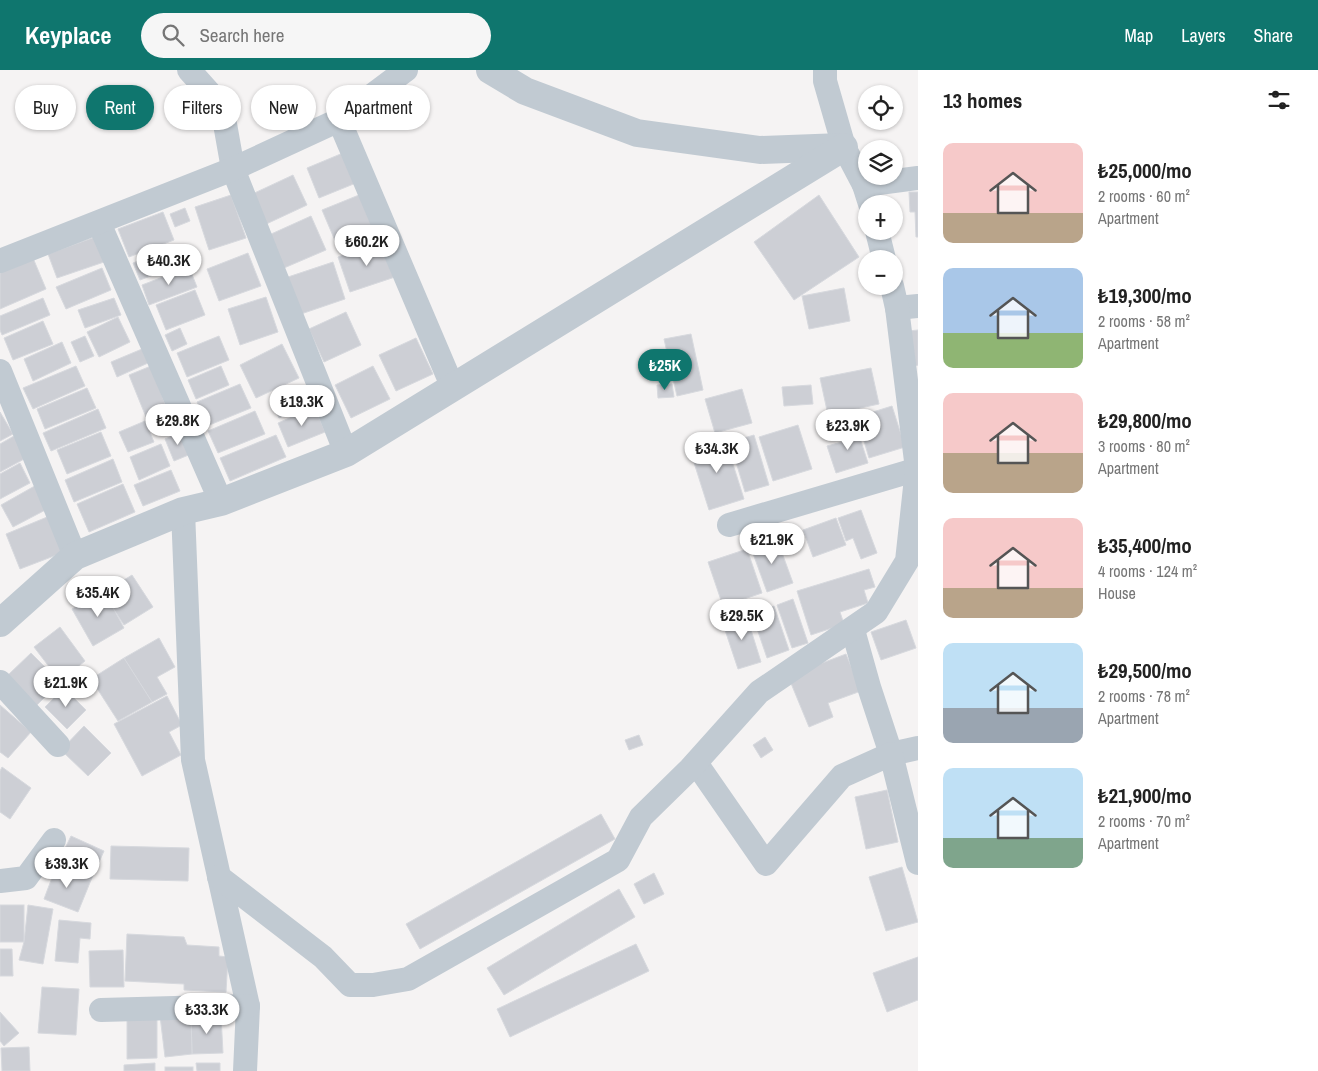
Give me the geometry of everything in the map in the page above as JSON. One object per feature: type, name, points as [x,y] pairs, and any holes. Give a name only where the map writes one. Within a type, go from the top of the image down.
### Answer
[{"type":"street","points":[[189,70],[222,107],[232,169],[346,453]]},
{"type":"street","points":[[386,85],[406,70]]},
{"type":"street","points":[[490,70],[525,91],[637,133],[760,150],[844,147]]},
{"type":"street","points":[[825,70],[825,81],[844,147],[867,194],[918,178]]},
{"type":"street","points":[[0,261],[232,169],[326,126]]},
{"type":"street","points":[[343,130],[453,388]]},
{"type":"street","points":[[0,623],[75,556],[183,511],[221,502],[346,453],[844,147]]},
{"type":"street","points":[[99,223],[221,502]]},
{"type":"street","points":[[219,877],[323,957],[350,985],[373,985],[408,979],[618,860],[641,816],[696,763],[759,692],[853,630],[876,612],[907,561],[918,469],[902,300]]},
{"type":"street","points":[[0,371],[75,556]]},
{"type":"street","points":[[729,525],[918,469]]},
{"type":"street","points":[[183,511],[193,760],[248,1006],[245,1071]]},
{"type":"street","points":[[853,630],[891,754],[918,863]]},
{"type":"street","points":[[0,682],[58,745]]},
{"type":"street","points":[[696,763],[766,864],[842,776],[891,754],[918,748]]},
{"type":"street","points":[[0,881],[26,878],[54,840]]},
{"type":"street","points":[[101,1010],[248,1006]]},
{"type":"building","points":[[343,153],[356,183],[319,198],[307,168]]},
{"type":"building","points":[[293,175],[307,205],[262,226],[248,196]]},
{"type":"building","points":[[909,192],[918,192],[918,237],[916,237],[915,212],[910,212]]},
{"type":"building","points":[[231,195],[246,238],[209,250],[195,207]]},
{"type":"building","points":[[359,195],[373,228],[336,243],[322,210]]},
{"type":"building","points":[[819,195],[858,258],[794,300],[754,242]]},
{"type":"building","points":[[185,208],[190,221],[175,227],[170,214]]},
{"type":"building","points":[[163,212],[174,240],[129,257],[118,229]]},
{"type":"building","points":[[311,216],[326,250],[284,268],[269,235]]},
{"type":"building","points":[[95,237],[104,262],[57,278],[48,254]]},
{"type":"building","points":[[383,241],[395,277],[350,292],[338,257]]},
{"type":"building","points":[[178,245],[185,263],[140,280],[133,263]]},
{"type":"building","points":[[248,253],[261,286],[219,301],[207,269]]},
{"type":"building","points":[[33,258],[46,289],[0,309],[0,272]]},
{"type":"building","points":[[333,262],[345,299],[301,314],[288,277]]},
{"type":"building","points":[[189,267],[197,287],[149,305],[142,285]]},
{"type":"building","points":[[102,268],[111,290],[66,309],[56,287]]},
{"type":"building","points":[[844,288],[850,321],[809,329],[802,296]]},
{"type":"building","points":[[195,290],[205,315],[166,330],[156,305]]},
{"type":"building","points":[[266,297],[278,332],[240,345],[228,309]]},
{"type":"building","points":[[43,298],[50,315],[2,335],[0,316]]},
{"type":"building","points":[[114,298],[121,315],[85,328],[78,310]]},
{"type":"building","points":[[346,312],[361,345],[324,362],[309,329]]},
{"type":"building","points":[[118,317],[130,342],[99,357],[87,332]]},
{"type":"building","points":[[43,321],[53,344],[13,360],[4,338]]},
{"type":"building","points":[[180,328],[187,344],[172,351],[165,335]]},
{"type":"building","points":[[918,330],[918,365],[915,366],[908,331]]},
{"type":"building","points":[[691,334],[703,390],[677,396],[664,339]]},
{"type":"building","points":[[85,336],[94,356],[80,362],[71,342]]},
{"type":"building","points":[[219,336],[229,360],[187,377],[177,353]]},
{"type":"building","points":[[416,338],[433,374],[396,391],[379,355]]},
{"type":"building","points":[[62,342],[71,363],[33,381],[24,359]]},
{"type":"building","points":[[282,344],[299,378],[256,398],[240,365]]},
{"type":"building","points":[[142,349],[148,363],[117,377],[111,362]]},
{"type":"building","points":[[76,366],[85,386],[33,409],[23,388]]},
{"type":"building","points":[[151,366],[167,409],[146,417],[129,375]]},
{"type":"building","points":[[221,366],[229,385],[196,399],[188,380]]},
{"type":"building","points":[[373,366],[390,399],[351,418],[335,385]]},
{"type":"building","points":[[871,368],[879,404],[828,415],[820,378]]},
{"type":"building","points":[[240,384],[251,408],[207,426],[197,402]]},
{"type":"building","points":[[672,384],[674,397],[658,398],[657,385]]},
{"type":"building","points":[[811,385],[813,404],[784,406],[782,387]]},
{"type":"building","points":[[308,386],[315,403],[279,418],[272,401]]},
{"type":"building","points":[[87,388],[96,408],[45,429],[37,409]]},
{"type":"building","points":[[742,389],[752,423],[715,433],[705,399]]},
{"type":"building","points":[[892,406],[905,447],[869,458],[857,417]]},
{"type":"building","points":[[315,407],[325,432],[288,447],[278,423]]},
{"type":"building","points":[[98,409],[106,428],[51,451],[43,433]]},
{"type":"building","points":[[255,411],[265,434],[218,453],[208,431]]},
{"type":"building","points":[[0,412],[13,434],[0,441]]},
{"type":"building","points":[[145,421],[154,442],[128,452],[119,432]]},
{"type":"building","points":[[798,425],[812,469],[773,481],[759,437]]},
{"type":"building","points":[[856,426],[868,463],[836,473],[827,446],[842,442],[839,431]]},
{"type":"building","points":[[101,432],[111,456],[67,474],[57,450]]},
{"type":"building","points":[[182,432],[191,454],[174,461],[165,439]]},
{"type":"building","points":[[276,435],[286,457],[230,481],[220,458]]},
{"type":"building","points":[[754,435],[769,485],[745,492],[730,442]]},
{"type":"building","points":[[14,436],[26,458],[0,472],[0,444]]},
{"type":"building","points":[[725,439],[744,499],[709,510],[690,450]]},
{"type":"building","points":[[161,444],[170,466],[139,480],[130,457]]},
{"type":"building","points":[[113,459],[122,482],[74,502],[65,480]]},
{"type":"building","points":[[20,463],[30,483],[0,499],[0,474]]},
{"type":"building","points":[[171,470],[180,491],[143,506],[134,485]]},
{"type":"building","points":[[40,483],[53,506],[13,527],[1,505]]},
{"type":"building","points":[[123,484],[135,512],[89,532],[77,504]]},
{"type":"building","points":[[861,510],[877,553],[861,559],[853,538],[846,541],[838,518]]},
{"type":"building","points":[[52,515],[67,551],[20,569],[6,534]]},
{"type":"building","points":[[836,518],[846,545],[813,557],[803,530]]},
{"type":"building","points":[[777,539],[793,583],[767,592],[751,548]]},
{"type":"building","points":[[747,549],[762,593],[723,606],[708,562]]},
{"type":"building","points":[[869,569],[875,587],[864,590],[868,603],[840,612],[844,624],[811,635],[797,591]]},
{"type":"building","points":[[132,575],[153,607],[124,625],[103,593]]},
{"type":"building","points":[[104,591],[124,628],[93,646],[72,609]]},
{"type":"building","points":[[793,599],[808,643],[792,648],[777,605]]},
{"type":"building","points":[[774,606],[789,650],[767,658],[752,614]]},
{"type":"building","points":[[746,614],[761,662],[738,669],[722,621]]},
{"type":"building","points":[[906,620],[916,648],[881,660],[871,632]]},
{"type":"building","points":[[60,627],[85,661],[60,681],[34,647]]},
{"type":"building","points":[[159,638],[175,667],[157,677],[167,694],[152,702],[124,658]]},
{"type":"building","points":[[31,653],[60,682],[37,705],[7,676]]},
{"type":"building","points":[[846,654],[861,691],[828,703],[833,717],[809,727],[788,676]]},
{"type":"building","points":[[124,658],[152,702],[118,721],[91,679]]},
{"type":"building","points":[[64,688],[86,710],[67,729],[45,707]]},
{"type":"building","points":[[167,696],[182,725],[169,732],[181,755],[142,776],[114,724]]},
{"type":"building","points":[[0,705],[31,732],[8,758],[0,752]]},
{"type":"building","points":[[84,726],[111,753],[88,776],[61,750]]},
{"type":"building","points":[[639,735],[643,745],[629,750],[625,740]]},
{"type":"building","points":[[765,737],[773,750],[761,758],[753,745]]},
{"type":"building","points":[[2,767],[31,788],[10,819],[0,812],[0,771]]},
{"type":"building","points":[[887,790],[898,842],[866,849],[855,797]]},
{"type":"building","points":[[601,814],[615,839],[420,949],[406,924]]},
{"type":"building","points":[[71,836],[104,851],[91,880],[56,867]]},
{"type":"building","points":[[111,846],[189,848],[188,881],[110,879]]},
{"type":"building","points":[[56,867],[91,880],[78,912],[44,899]]},
{"type":"building","points":[[902,867],[918,922],[886,931],[869,877]]},
{"type":"building","points":[[654,873],[664,894],[644,904],[634,884]]},
{"type":"building","points":[[619,889],[635,917],[504,995],[487,968]]},
{"type":"building","points":[[0,905],[24,905],[24,942],[0,942]]},
{"type":"building","points":[[28,905],[53,909],[43,964],[19,960],[24,942]]},
{"type":"building","points":[[59,920],[91,923],[90,939],[80,938],[78,963],[55,961]]},
{"type":"building","points":[[127,934],[184,937],[187,945],[219,947],[219,956],[228,957],[226,992],[184,990],[184,984],[125,981]]},
{"type":"building","points":[[636,944],[649,971],[510,1037],[497,1009]]},
{"type":"building","points":[[0,949],[12,949],[13,976],[0,976]]},
{"type":"building","points":[[123,950],[124,987],[90,987],[89,951]]},
{"type":"building","points":[[918,957],[918,1000],[887,1012],[873,973]]},
{"type":"building","points":[[42,987],[79,989],[76,1035],[38,1033]]},
{"type":"building","points":[[0,1012],[19,1033],[4,1046],[0,1041]]},
{"type":"building","points":[[157,1014],[157,1058],[127,1059],[127,1015]]},
{"type":"building","points":[[221,1015],[223,1053],[192,1054],[191,1016]]},
{"type":"building","points":[[160,1016],[191,1016],[192,1054],[165,1057]]},
{"type":"building","points":[[29,1047],[30,1071],[2,1071],[1,1048]]},
{"type":"building","points":[[155,1063],[155,1071],[124,1071],[124,1065]]},
{"type":"building","points":[[196,1063],[220,1063],[220,1071],[197,1071]]},
{"type":"building","points":[[165,1067],[193,1067],[193,1071],[165,1071]]}]
